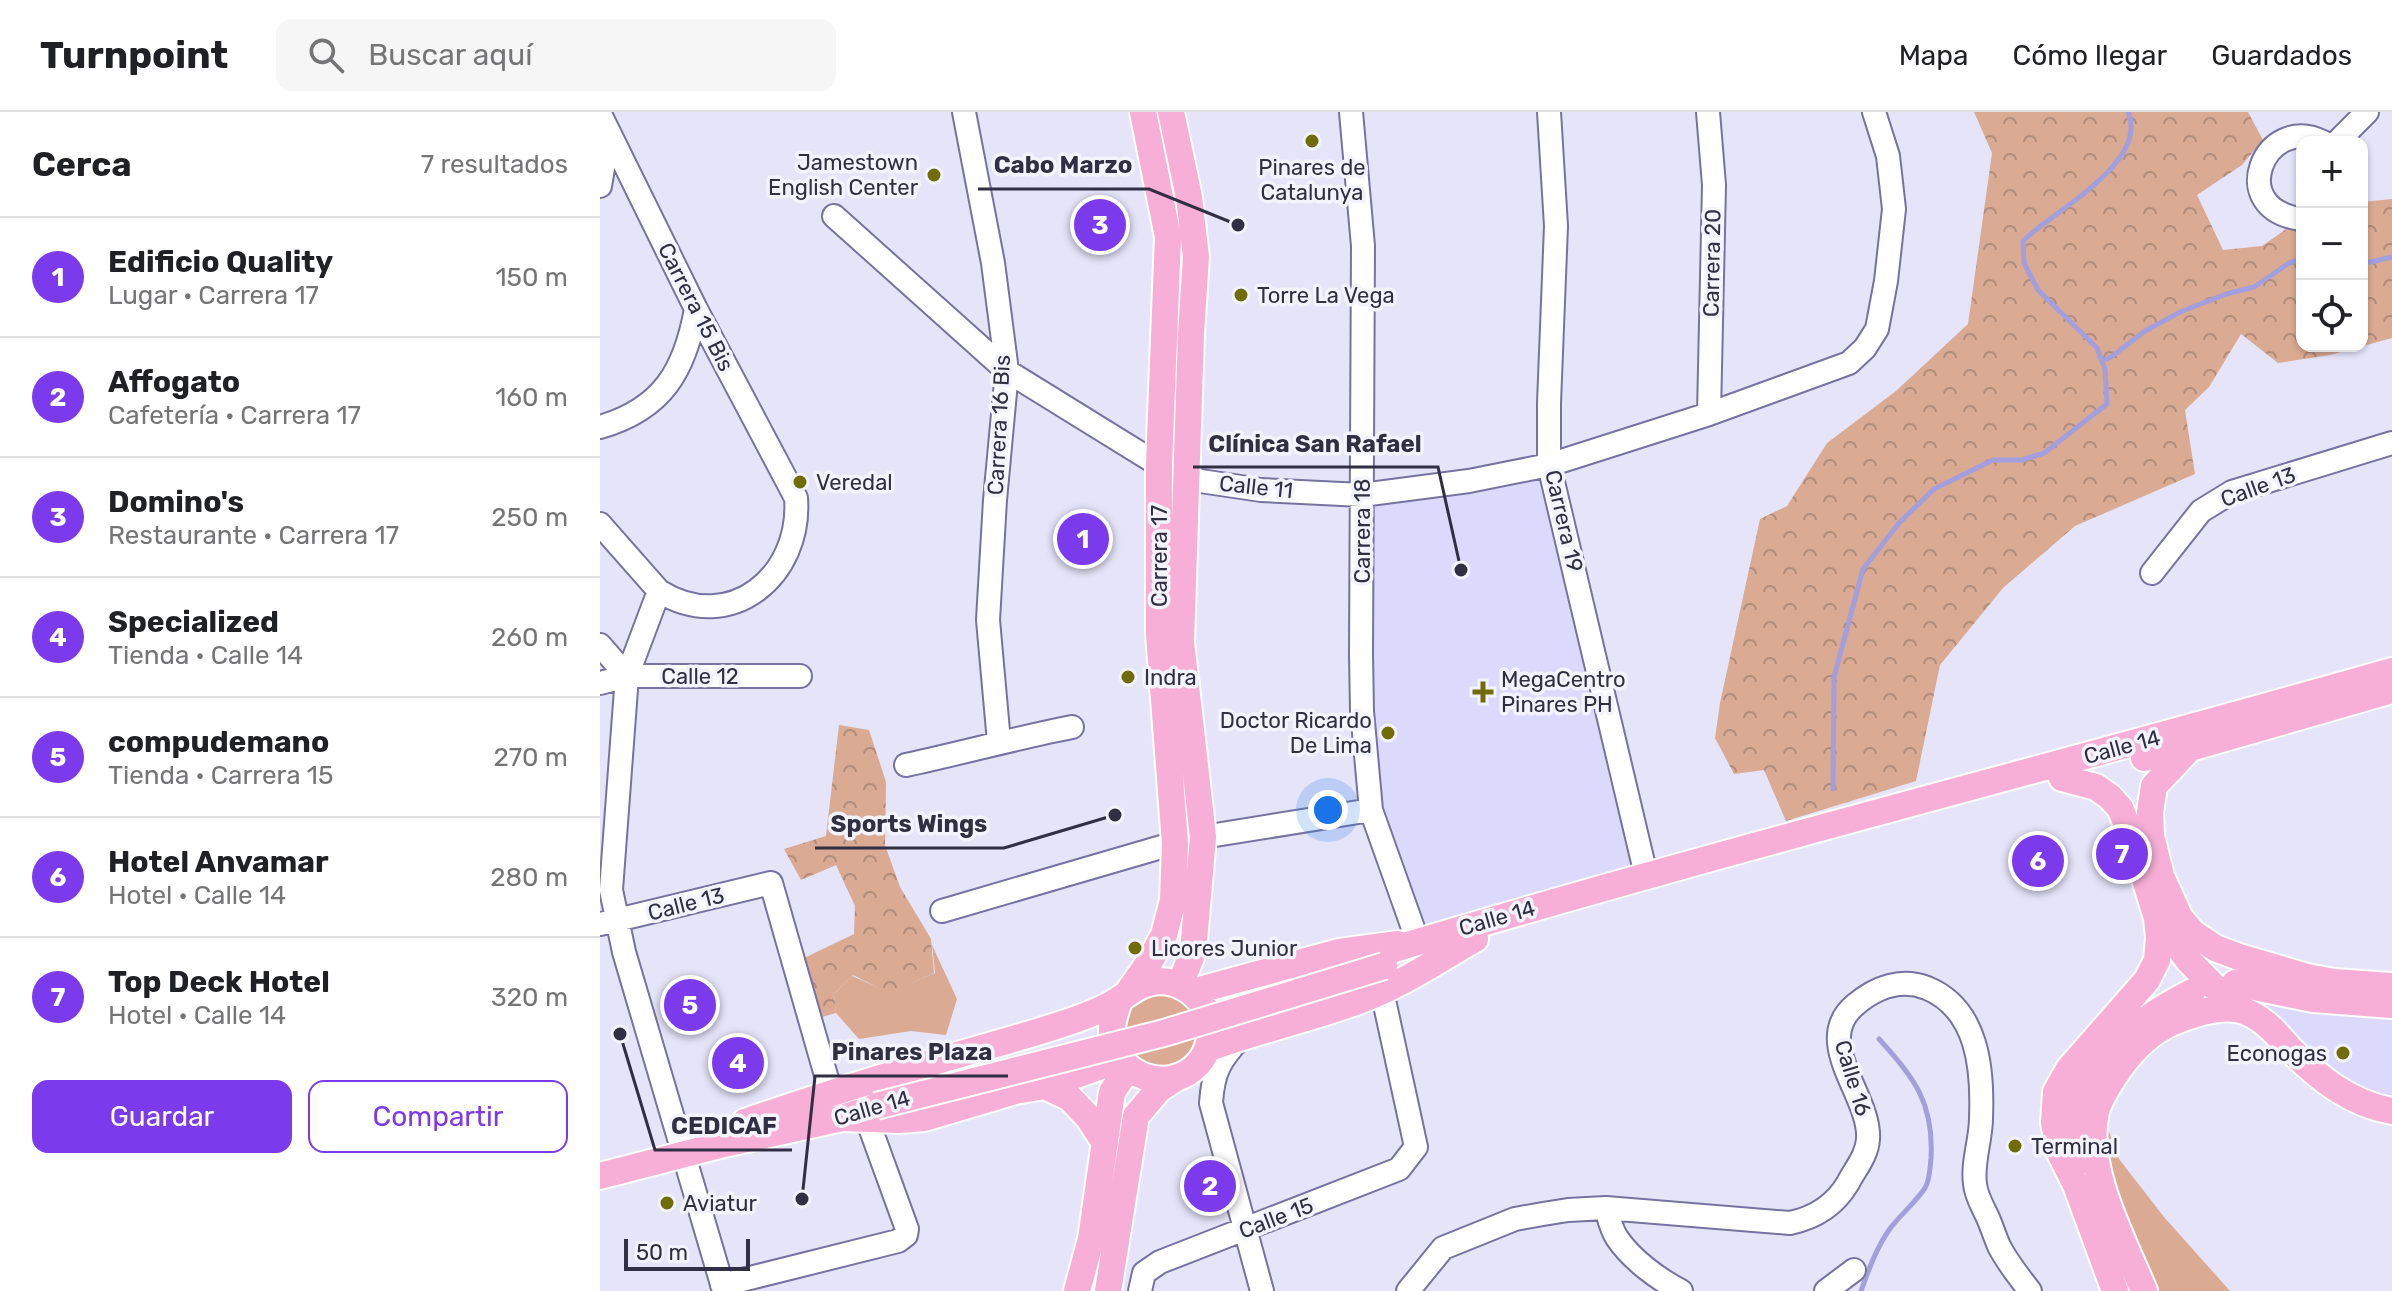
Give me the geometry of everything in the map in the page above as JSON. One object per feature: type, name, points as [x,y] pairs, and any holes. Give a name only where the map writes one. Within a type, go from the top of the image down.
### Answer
[{"type":"main road","name":"Carrera 17","points":[[1124,995],[1150,961],[1164,935],[1173,900],[1175,843],[1159,634],[1159,465],[1168,237],[1143,112]]},
{"type":"main road","name":"Carrera 17","points":[[1171,112],[1189,197],[1196,257],[1181,642],[1203,837],[1193,952],[1186,988]]},
{"type":"main road","name":"Calle 14","points":[[1382,970],[1418,942],[1646,875],[2125,754],[2392,671]]},
{"type":"main road","name":"Calle 14","points":[[600,1159],[724,1144],[1164,1033],[1649,889],[2062,778],[2125,754],[2190,748],[2392,690]]},
{"type":"main road","points":[[2154,786],[2190,748]]},
{"type":"main road","points":[[2125,754],[2148,773],[2154,786],[2150,812],[2151,836],[2161,876],[2180,918],[2193,933],[2215,948],[2307,977],[2392,986]]},
{"type":"main road","points":[[2062,778],[2096,787],[2120,808],[2157,918],[2157,960],[2147,980],[2077,1058],[2056,1092],[2054,1123],[2060,1153],[2076,1185],[2115,1291]]},
{"type":"main road","points":[[2157,918],[2189,961],[2235,996],[2248,1012],[2266,1023],[2323,1080],[2362,1101],[2392,1111]]},
{"type":"main road","points":[[745,1122],[1080,1018],[1154,981],[1186,988],[1339,952],[1418,942]]},
{"type":"main road","points":[[1207,1049],[1361,1000],[1382,970]]},
{"type":"main road","points":[[1108,1291],[1136,1116],[1159,1089],[1200,1062],[1207,1049],[1210,1024],[1201,1001],[1186,988]]},
{"type":"main road","points":[[2076,1185],[2072,1150],[2077,1108],[2084,1086],[2130,1030],[2159,1009],[2192,992]]},
{"type":"main road","points":[[1124,995],[1112,1025],[1115,1050],[1137,1074],[1156,1080],[1176,1078]]},
{"type":"main road","points":[[2144,1291],[2099,1178],[2093,1142],[2096,1113],[2124,1061],[2154,1032],[2235,996],[2392,1005]]},
{"type":"main road","points":[[864,1108],[899,1120],[924,1118],[1015,1091],[1125,1064]]},
{"type":"main road","points":[[1077,1291],[1091,1239],[1112,1092],[1125,1064]]},
{"type":"main road","points":[[1045,1086],[1070,1098],[1088,1117],[1105,1143]]},
{"type":"main road","name":"Calle 14","points":[[600,1176],[745,1122],[864,1108]]},
{"type":"street","name":"Carrera 16 Bis","points":[[964,112],[993,263],[1007,371],[988,620],[999,742]]},
{"type":"street","name":"Carrera 18","points":[[1351,112],[1363,246],[1361,683],[1371,810],[1418,942]]},
{"type":"street","name":"Carrera 19","points":[[1549,112],[1556,226],[1549,465],[1646,875]]},
{"type":"street","name":"Carrera 20","points":[[1708,112],[1714,185],[1709,414]]},
{"type":"street","name":"Calle 11","points":[[834,216],[1007,371],[1159,465],[1187,479],[1261,490],[1362,495],[1469,481],[1549,465],[1709,414],[1849,363],[1865,348],[1877,329],[1894,209],[1888,156],[1874,112]]},
{"type":"street","points":[[2343,136],[2367,112]]},
{"type":"street","points":[[600,186],[606,159],[604,123]]},
{"type":"street","name":"Carrera 15 Bis","points":[[604,123],[696,309],[796,498],[796,523],[789,548],[759,590],[746,598],[707,607],[681,602],[659,591]]},
{"type":"street","points":[[2296,218],[2277,212],[2267,202],[2260,190],[2258,176],[2268,149],[2279,140],[2292,135],[2308,136]]},
{"type":"street","points":[[600,427],[630,416],[662,392],[683,360],[696,309]]},
{"type":"street","name":"Calle 13","points":[[2152,573],[2201,511],[2232,492],[2392,443]]},
{"type":"street","points":[[600,524],[659,591],[627,676],[609,922],[624,952],[723,1288],[898,1241],[906,1235],[907,1229],[864,1108]]},
{"type":"street","points":[[600,645],[627,676]]},
{"type":"street","name":"Calle 12","points":[[600,683],[627,676],[800,676]]},
{"type":"street","points":[[906,765],[1072,727]]},
{"type":"street","points":[[1203,837],[1371,810]]},
{"type":"street","points":[[942,911],[1175,843]]},
{"type":"street","name":"Calle 13","points":[[609,922],[771,883],[831,1093]]},
{"type":"street","name":"Calle 15","points":[[1140,1290],[1144,1273],[1160,1262],[1399,1169],[1416,1147],[1382,970]]},
{"type":"street","name":"Calle 16","points":[[1408,1291],[1443,1248],[1515,1219],[1568,1210],[1606,1208],[1790,1223],[1807,1219],[1827,1207],[1843,1191],[1866,1150],[1868,1138],[1867,1122],[1840,1049],[1838,1030],[1853,1006],[1873,993],[1898,983],[1915,983],[1945,996],[1958,1009],[1974,1036],[1981,1086],[1975,1185],[2000,1247],[2030,1291]]},
{"type":"street","points":[[1242,1036],[1217,1068],[1212,1080],[1211,1103],[1262,1291]]},
{"type":"street","points":[[1606,1208],[1618,1240],[1663,1281],[1681,1291]]},
{"type":"street","points":[[1826,1291],[1854,1270]]},
{"type":"shaded area","name":"MegaCentro Pinares PH","points":[[1549,465],[1646,875],[1418,942],[1371,810],[1362,495]]},
{"type":"shaded area","name":"Econogas","points":[[2235,983],[2392,1005],[2392,1111],[2287,1045]]},
{"type":"green space","points":[[1974,112],[2248,112],[2263,140],[2242,165],[2197,195],[2223,250],[2262,246],[2296,222],[2296,352],[2341,352],[2278,363],[2241,334],[2209,387],[2185,410],[2195,474],[2075,526],[2003,588],[1940,665],[1916,781],[1786,821],[1764,770],[1734,774],[1715,738],[1760,519],[1787,506],[1827,443],[1896,391],[1968,324],[1992,153]]},
{"type":"green space","points":[[2392,199],[2392,338],[2368,345],[2368,201]]},
{"type":"green space","points":[[839,725],[869,730],[886,782],[885,845],[900,887],[931,939],[934,973],[889,993],[853,975],[834,994],[836,1013],[819,1018],[800,960],[854,934],[855,906],[836,865],[801,880],[784,849],[826,836]]},
{"type":"green space","points":[[932,945],[957,999],[946,1035],[911,1031],[859,1039],[836,1013],[834,994],[852,976],[889,992],[935,973]]},
{"type":"green space","points":[[1160,995],[1186,1005],[1196,1031],[1186,1057],[1160,1067],[1134,1057],[1124,1031],[1134,1005]]},
{"type":"green space","points":[[2106,1123],[2119,1159],[2164,1217],[2230,1291],[2144,1291],[2099,1178]]},
{"type":"waterway","points":[[1833,789],[1834,677],[1863,569],[1899,523],[1934,489],[1993,460],[2022,460],[2044,453],[2107,404],[2105,369],[2097,348],[2038,290],[2024,263],[2023,241],[2112,168],[2125,150],[2131,131],[2128,112]]},
{"type":"waterway","points":[[2368,262],[2392,257]]},
{"type":"waterway","points":[[2102,361],[2145,331],[2180,312],[2254,287],[2296,261]]},
{"type":"waterway","points":[[1861,1291],[1884,1237],[1925,1188],[1931,1158],[1929,1122],[1920,1093],[1903,1066],[1879,1039]]},
{"type":"place","name":"Pinares de Catalunya","points":[[1312,141]]},
{"type":"place","name":"Jamestown English Center","points":[[934,175]]},
{"type":"place","name":"Domino's","points":[[1100,225]]},
{"type":"place","name":"Cabo Marzo","points":[[1238,225]]},
{"type":"place","name":"Torre La Vega","points":[[1241,295]]},
{"type":"place","name":"Veredal","points":[[800,482]]},
{"type":"place","name":"Edificio Quality","points":[[1083,539]]},
{"type":"place","name":"Clínica San Rafael","points":[[1461,570]]},
{"type":"place","name":"Indra","points":[[1128,677]]},
{"type":"place","name":"MegaCentro Pinares PH","points":[[1483,692]]},
{"type":"place","name":"Doctor Ricardo De Lima","points":[[1388,733]]},
{"type":"place","name":"Sports Wings","points":[[1115,815]]},
{"type":"place","name":"Top Deck Hotel","points":[[2122,854]]},
{"type":"place","name":"Hotel Anvamar","points":[[2038,861]]},
{"type":"place","name":"Licores Junior","points":[[1135,948]]},
{"type":"place","name":"compudemano","points":[[690,1005]]},
{"type":"place","name":"CEDICAF","points":[[620,1034]]},
{"type":"place","name":"Econogas","points":[[2343,1053]]},
{"type":"place","name":"Specialized","points":[[738,1063]]},
{"type":"place","name":"Terminal","points":[[2015,1146]]},
{"type":"place","name":"Affogato","points":[[1210,1186]]},
{"type":"place","name":"Pinares Plaza","points":[[802,1199]]},
{"type":"place","name":"Aviatur","points":[[667,1203]]}]
